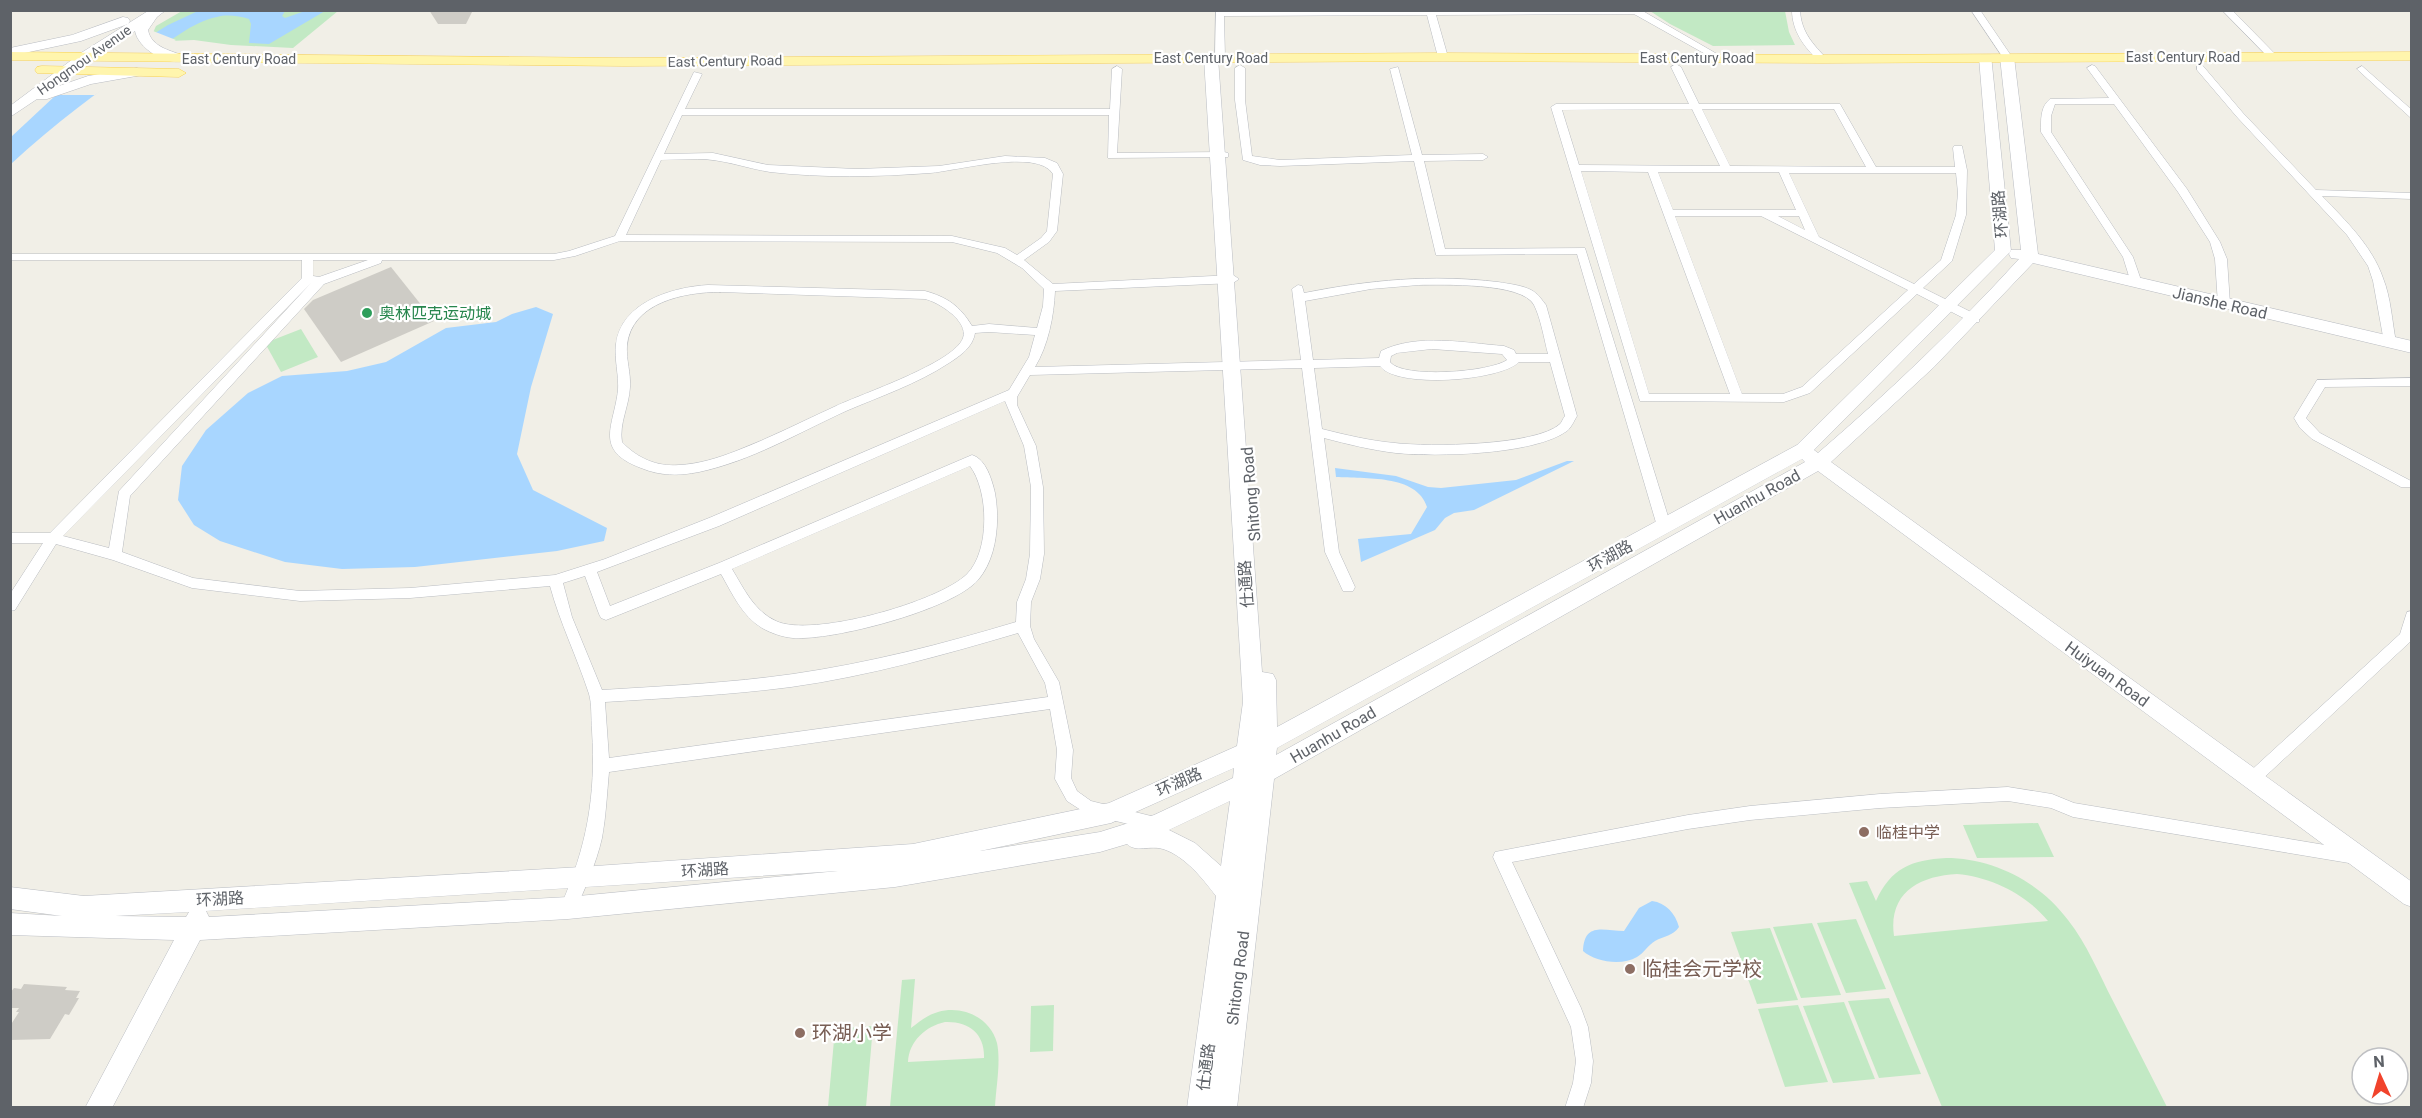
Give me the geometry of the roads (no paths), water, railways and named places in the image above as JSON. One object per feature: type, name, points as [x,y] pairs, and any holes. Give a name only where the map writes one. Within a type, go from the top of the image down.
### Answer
[{"type":"main road","points":[[10,54],[76,38],[153,12]]},
{"type":"main road","points":[[153,12],[141,30],[142,39],[149,45],[177,58]]},
{"type":"main road","points":[[81,61],[153,12]]},
{"type":"main road","name":"East Century Road","points":[[10,54],[81,61],[132,72],[371,74],[460,67],[1118,69],[1215,63],[1240,68],[1395,69],[2412,56]]},
{"type":"main road","name":"East Century Road","points":[[10,70],[58,70],[81,61],[109,56],[380,59],[460,67]]},
{"type":"main road","name":"East Century Road","points":[[700,68],[1215,63],[1443,57],[1822,59],[1997,63],[2092,68],[2412,69]]},
{"type":"main road","points":[[371,74],[385,67],[385,62],[380,59]]},
{"type":"main road","name":"仕通路","points":[[1200,1107],[1229,894],[1254,778],[1258,747],[1236,365],[1215,63]]},
{"type":"main road","name":"环湖路","points":[[10,898],[84,907],[581,878],[913,855],[1111,813],[1258,747],[1664,526],[1811,456],[1948,306],[2003,251],[1997,63]]},
{"type":"main road","points":[[1997,63],[2030,257]]},
{"type":"main road","name":"Hongmou Avenue","points":[[13,107],[58,70]]},
{"type":"main road","points":[[13,107],[78,83],[132,72]]},
{"type":"main road","name":"Jianshe Road","points":[[2003,251],[2412,346]]},
{"type":"main road","name":"Huanhu Road","points":[[1254,778],[1811,456],[1975,319],[2030,257]]},
{"type":"main road","name":"Huiyuan Road","points":[[1811,456],[2357,858],[2412,896]]},
{"type":"main road","name":"环湖路","points":[[10,924],[194,929],[568,908],[895,876],[1100,842],[1159,824],[1254,778]]},
{"type":"main road","name":"Shitong Road","points":[[1224,1107],[1254,778]]},
{"type":"main road","points":[[1100,842],[1155,837],[1180,846],[1217,878],[1229,894]]},
{"type":"main road","points":[[98,1107],[194,929],[206,899]]},
{"type":"street","points":[[1796,10],[1802,35],[1812,51],[1822,59]]},
{"type":"street","points":[[1975,10],[1997,63]]},
{"type":"street","points":[[2226,10],[2272,57]]},
{"type":"street","points":[[1431,11],[1443,57]]},
{"type":"street","points":[[1215,63],[1220,12],[1635,11],[1719,58]]},
{"type":"street","points":[[1676,67],[1726,168]]},
{"type":"street","points":[[619,238],[700,68]]},
{"type":"street","points":[[1240,68],[1240,100],[1247,158],[1260,162],[1280,163],[1483,157]]},
{"type":"street","points":[[2092,68],[2187,198],[2215,242],[2221,259],[2224,304]]},
{"type":"street","points":[[2200,68],[2351,233],[2373,266],[2379,281],[2390,342]]},
{"type":"street","points":[[1118,69],[1112,156],[1221,155]]},
{"type":"street","points":[[1395,69],[1440,253],[1581,250],[1664,526]]},
{"type":"street","points":[[2362,69],[2412,116]]},
{"type":"street","points":[[2118,101],[2053,101],[2049,104],[2046,116],[2046,132],[2128,257],[2136,283]]},
{"type":"street","points":[[1873,170],[1837,106],[1556,106],[1644,398],[1784,398],[1806,390],[1946,261],[1955,238],[1963,193],[1958,148]]},
{"type":"street","points":[[679,112],[1115,112]]},
{"type":"street","points":[[658,157],[720,157],[773,169],[864,171],[941,169],[1026,158],[1047,160],[1055,165],[1059,174],[1052,231],[1045,240],[1017,260]]},
{"type":"street","points":[[1573,168],[1962,170]]},
{"type":"street","points":[[1652,168],[1737,397]]},
{"type":"street","points":[[1783,170],[1814,238]]},
{"type":"street","points":[[2312,192],[2412,196]]},
{"type":"street","points":[[1667,213],[1803,213]]},
{"type":"street","points":[[1763,213],[1975,319]]},
{"type":"street","points":[[10,257],[554,257],[571,254],[619,238],[941,238],[991,247],[1017,260],[1050,288],[1229,279]]},
{"type":"street","points":[[10,606],[53,538],[314,280],[389,256]]},
{"type":"street","points":[[307,257],[314,280]]},
{"type":"street","points":[[115,555],[124,494],[314,280]]},
{"type":"street","points":[[1316,432],[1379,445],[1423,450],[1472,448],[1544,437],[1561,431],[1569,425],[1571,419],[1537,300],[1530,293],[1513,289],[1467,283],[1418,281],[1299,293],[1316,432],[1332,552],[1348,588]]},
{"type":"street","points":[[1050,288],[1049,306],[1035,357],[1014,393],[1011,405],[1030,446],[1037,487],[1039,527],[1037,554],[1033,579],[1024,602],[1023,626],[1028,640],[1053,682],[1065,750],[1063,779],[1072,795],[1087,807],[1159,824]]},
{"type":"street","points":[[709,289],[925,295],[948,302],[960,313],[969,330],[968,339],[959,350],[919,374],[728,458],[679,470],[655,468],[638,463],[616,444],[615,421],[624,385],[621,343],[625,332],[646,308],[673,294],[709,289]]},
{"type":"street","points":[[969,330],[989,328],[1041,332]]},
{"type":"street","points":[[1432,345],[1504,350],[1510,352],[1514,358],[1514,363],[1509,366],[1438,375],[1401,374],[1388,369],[1384,362],[1385,354],[1395,349],[1432,345]]},
{"type":"street","points":[[1514,358],[1555,358]]},
{"type":"street","points":[[1027,371],[1384,362]]},
{"type":"street","points":[[2409,479],[2387,474],[2316,436],[2300,418],[2321,383],[2412,382]]},
{"type":"street","points":[[10,538],[53,538],[115,555],[192,583],[300,596],[410,593],[555,580],[589,570],[714,522],[1014,393]]},
{"type":"street","points":[[589,570],[606,614],[723,567],[972,460],[983,476],[989,496],[989,532],[982,566],[971,579],[950,594],[918,607],[868,621],[805,631],[781,629],[760,619],[723,567]]},
{"type":"street","points":[[555,580],[565,617],[597,696],[602,766],[594,837],[581,878],[568,908]]},
{"type":"street","points":[[2251,780],[2409,638],[2412,616]]},
{"type":"street","points":[[597,696],[711,689],[818,677],[951,648],[1023,626]]},
{"type":"street","points":[[602,766],[1055,702]]},
{"type":"street","points":[[1574,1107],[1586,1065],[1584,1041],[1575,1014],[1501,857],[1750,813],[1880,801],[2008,794],[2052,801],[2073,810],[2357,858]]},
{"type":"water","points":[[198,11],[285,11],[282,16],[285,18],[305,11],[325,11],[269,44],[249,43],[251,24],[249,19],[225,16],[199,23],[96,94],[11,164],[11,137],[56,95],[168,25]]},
{"type":"water","points":[[536,307],[553,314],[531,387],[517,454],[533,490],[607,528],[604,541],[557,551],[415,567],[342,569],[285,562],[220,541],[194,525],[178,500],[182,466],[206,430],[248,393],[282,376],[347,371],[386,362],[446,328],[496,322],[512,314]]},
{"type":"water","points":[[1567,461],[1574,461],[1474,510],[1454,513],[1445,518],[1435,530],[1361,562],[1358,539],[1411,534],[1427,507],[1421,496],[1401,484],[1388,480],[1336,477],[1335,468],[1396,476],[1428,487],[1441,488],[1516,480]]},
{"type":"water","points":[[1652,901],[1666,906],[1675,917],[1679,927],[1674,932],[1655,941],[1631,960],[1609,962],[1594,958],[1583,951],[1584,942],[1591,931],[1603,929],[1624,931],[1639,908]]},
{"type":"place","name":"奥林匹克运动城","points":[[367,313]]},
{"type":"place","name":"临桂中学","points":[[1864,832]]},
{"type":"place","name":"临桂会元学校","points":[[1630,969]]},
{"type":"place","name":"环湖小学","points":[[800,1033]]}]
